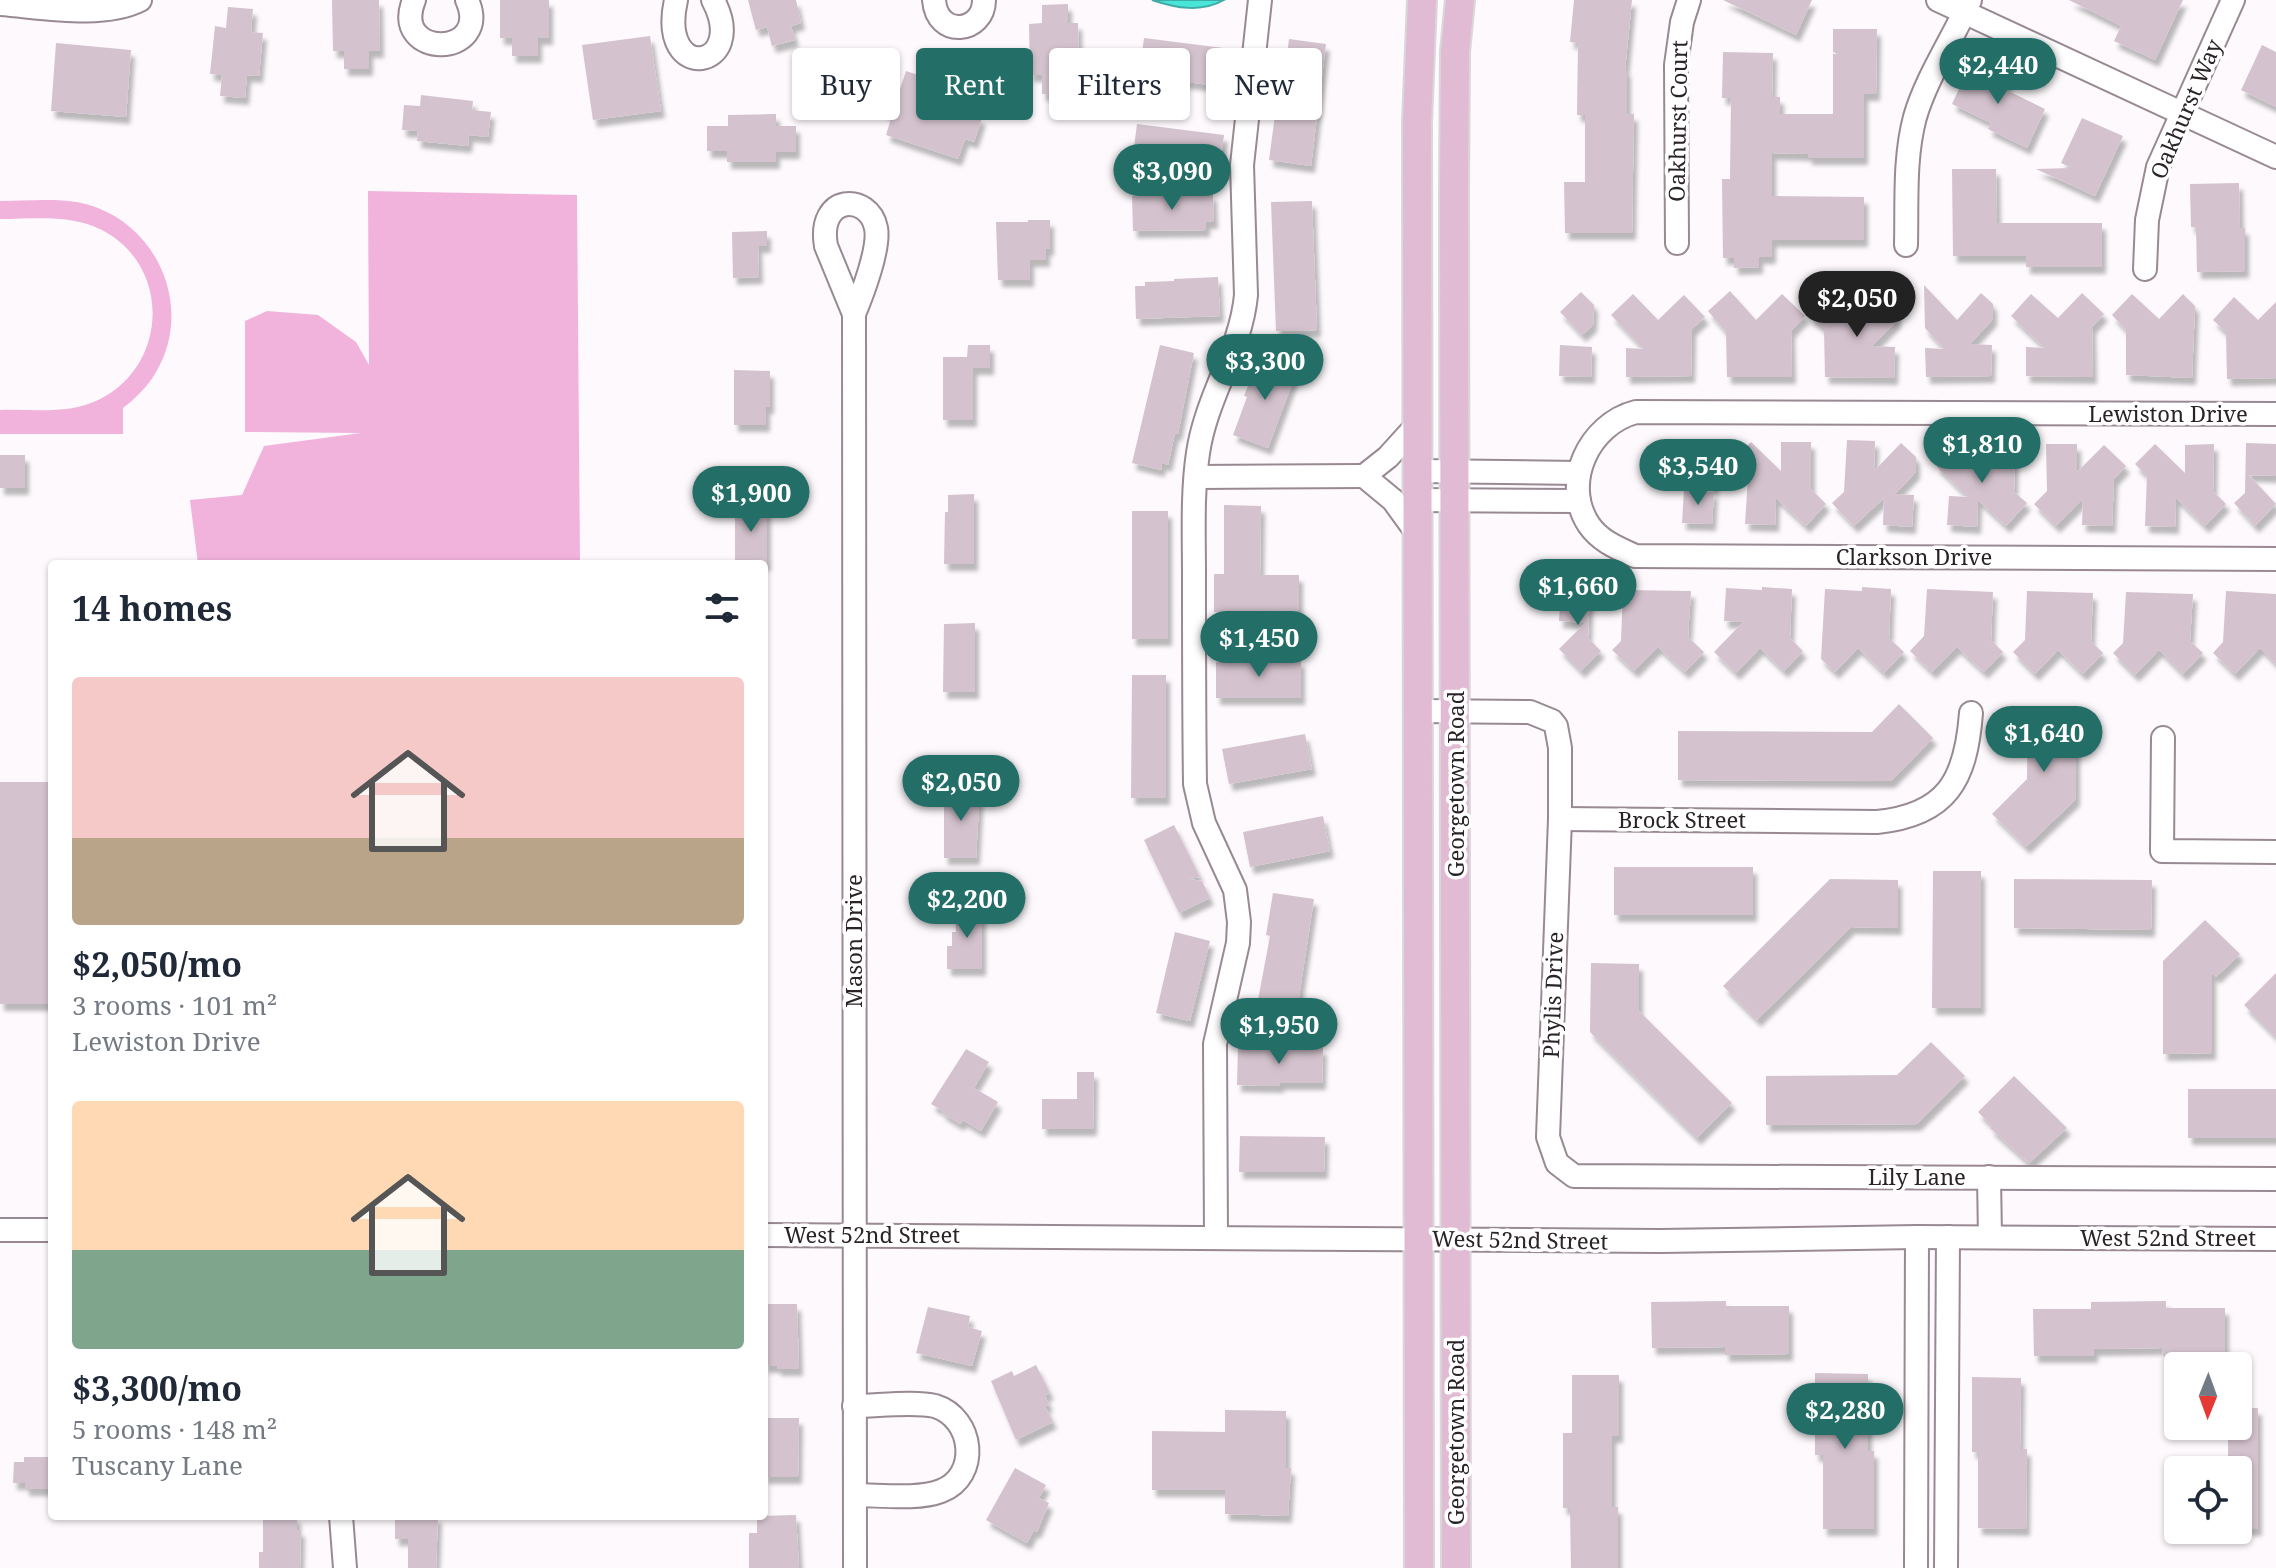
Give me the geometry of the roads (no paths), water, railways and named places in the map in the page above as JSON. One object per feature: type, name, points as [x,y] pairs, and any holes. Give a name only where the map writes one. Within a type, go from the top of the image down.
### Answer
[{"type":"main road","name":"Georgetown Road","points":[[1419,1568],[1417,122],[1422,0]]},
{"type":"main road","name":"Georgetown Road","points":[[1456,1568],[1455,52],[1460,0]]},
{"type":"street","points":[[0,4],[98,11],[140,0]]},
{"type":"street","points":[[414,0],[410,18],[412,27],[418,36],[435,45],[455,43],[463,37],[471,18],[467,0]]},
{"type":"street","points":[[676,0],[673,27],[680,49],[693,59],[703,59],[716,50],[720,41],[721,15],[713,0]]},
{"type":"street","points":[[934,0],[936,15],[942,22],[957,27],[965,27],[979,16],[984,0]]},
{"type":"street","points":[[1216,1237],[1215,1044],[1236,952],[1239,922],[1235,890],[1204,823],[1195,784],[1196,477],[1203,428],[1245,312],[1242,165],[1260,0]]},
{"type":"street","name":"Oakhurst Court","points":[[1677,243],[1676,65],[1678,39],[1689,0]]},
{"type":"street","points":[[1938,0],[1967,6],[2181,115],[2276,157]]},
{"type":"street","name":"Oakhurst Way","points":[[2145,269],[2147,220],[2158,167],[2233,0]]},
{"type":"street","points":[[1906,245],[1909,150],[1916,114],[1967,6]]},
{"type":"street","name":"Mason Drive","points":[[854,314],[855,1568]]},
{"type":"street","name":"Lewiston Drive","points":[[1579,488],[1587,451],[1601,432],[1616,419],[1636,412],[2276,414]]},
{"type":"street","points":[[1196,477],[1364,476],[1388,457],[1417,425]]},
{"type":"street","points":[[1417,471],[1455,471],[1579,488]]},
{"type":"street","points":[[1364,476],[1393,500],[1417,533]]},
{"type":"street","points":[[1417,500],[1455,501],[1579,488]]},
{"type":"street","name":"Clarkson Drive","points":[[1579,488],[1590,527],[1610,545],[1635,556],[2276,559]]},
{"type":"street","points":[[1419,711],[1530,712],[1552,721],[1556,726],[1560,748],[1560,819]]},
{"type":"street","name":"Brock Street","points":[[1560,819],[1877,822],[1914,816],[1937,801],[1961,771],[1968,745],[1971,713]]},
{"type":"street","points":[[2163,738],[2162,851],[2276,852]]},
{"type":"street","name":"Phylis Drive","points":[[1560,819],[1548,1137],[1554,1158],[1561,1167]]},
{"type":"street","name":"Lily Lane","points":[[1561,1167],[1574,1176],[2276,1179]]},
{"type":"street","points":[[1989,1177],[1990,1237]]},
{"type":"street","points":[[0,1230],[48,1230]]},
{"type":"street","name":"West 52nd Street","points":[[768,1235],[1660,1241],[1917,1237],[2276,1239]]},
{"type":"street","points":[[1916,1568],[1917,1237]]},
{"type":"street","points":[[1946,1568],[1948,1237]]},
{"type":"street","points":[[854,1406],[931,1405],[940,1408],[956,1419],[968,1445],[962,1473],[956,1482],[940,1491],[922,1495],[855,1495]]},
{"type":"street","points":[[341,1520],[345,1568]]},
{"type":"water","points":[[1152,0],[1224,0],[1206,7],[1188,8]]}]
